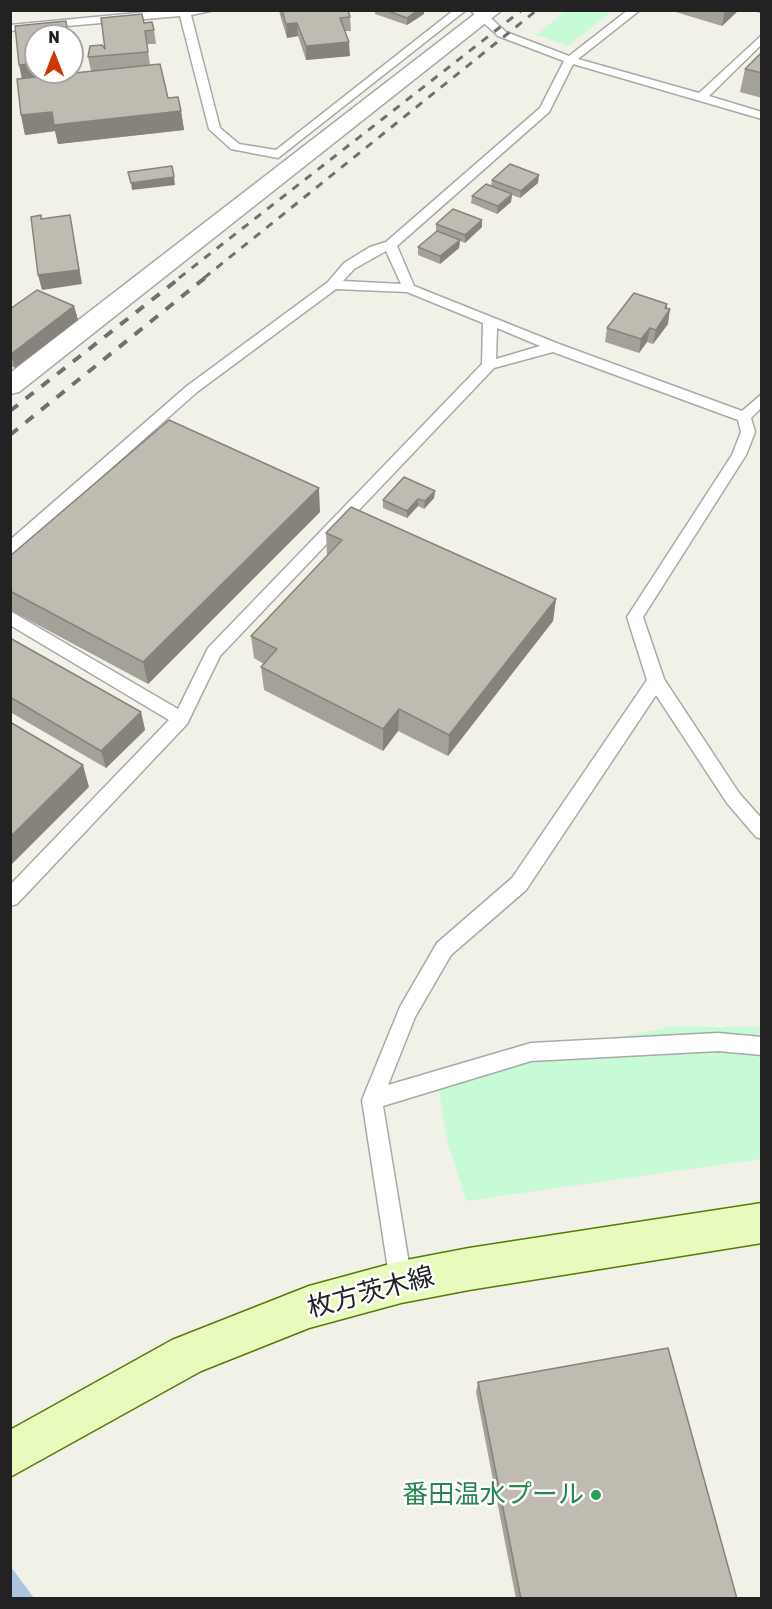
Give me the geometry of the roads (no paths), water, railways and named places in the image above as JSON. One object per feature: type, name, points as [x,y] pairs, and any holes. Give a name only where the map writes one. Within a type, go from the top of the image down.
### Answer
[{"type":"main road","name":"枚方茨木線","points":[[10,1455],[188,1354],[309,1307],[401,1282],[468,1269],[762,1223]]},
{"type":"street","points":[[10,386],[484,13]]},
{"type":"lane","points":[[10,28],[210,10]]},
{"type":"lane","points":[[185,13],[215,129],[235,147],[278,154],[460,10]]},
{"type":"lane","points":[[10,549],[192,389],[333,285],[349,266],[375,250],[390,245],[545,110],[570,60],[635,10]]},
{"type":"lane","points":[[484,13],[502,34],[570,60],[762,116]]},
{"type":"lane","points":[[701,97],[762,38]]},
{"type":"lane","points":[[390,245],[410,288]]},
{"type":"lane","points":[[333,285],[410,288],[554,347],[744,417]]},
{"type":"lane","points":[[489,365],[490,321]]},
{"type":"lane","points":[[10,898],[181,719],[214,652],[489,365],[554,347]]},
{"type":"lane","points":[[744,417],[762,398]]},
{"type":"lane","points":[[744,417],[748,432],[738,455],[635,617],[656,681],[733,798],[762,832]]},
{"type":"lane","points":[[10,617],[181,719]]},
{"type":"lane","points":[[401,1282],[372,1100],[407,1013],[444,949],[519,884],[656,681]]},
{"type":"lane","points":[[372,1100],[531,1052],[718,1042],[762,1046]]},
{"type":"water","points":[[11,1567],[34,1598],[11,1598]]},
{"type":"railway","points":[[179,278],[522,10]]},
{"type":"railway","points":[[204,278],[537,10]]},
{"type":"railway","points":[[10,411],[181,277]]},
{"type":"railway","points":[[10,435],[206,277]]},
{"type":"place","name":"番田温水プール","points":[[596,1495]]}]
